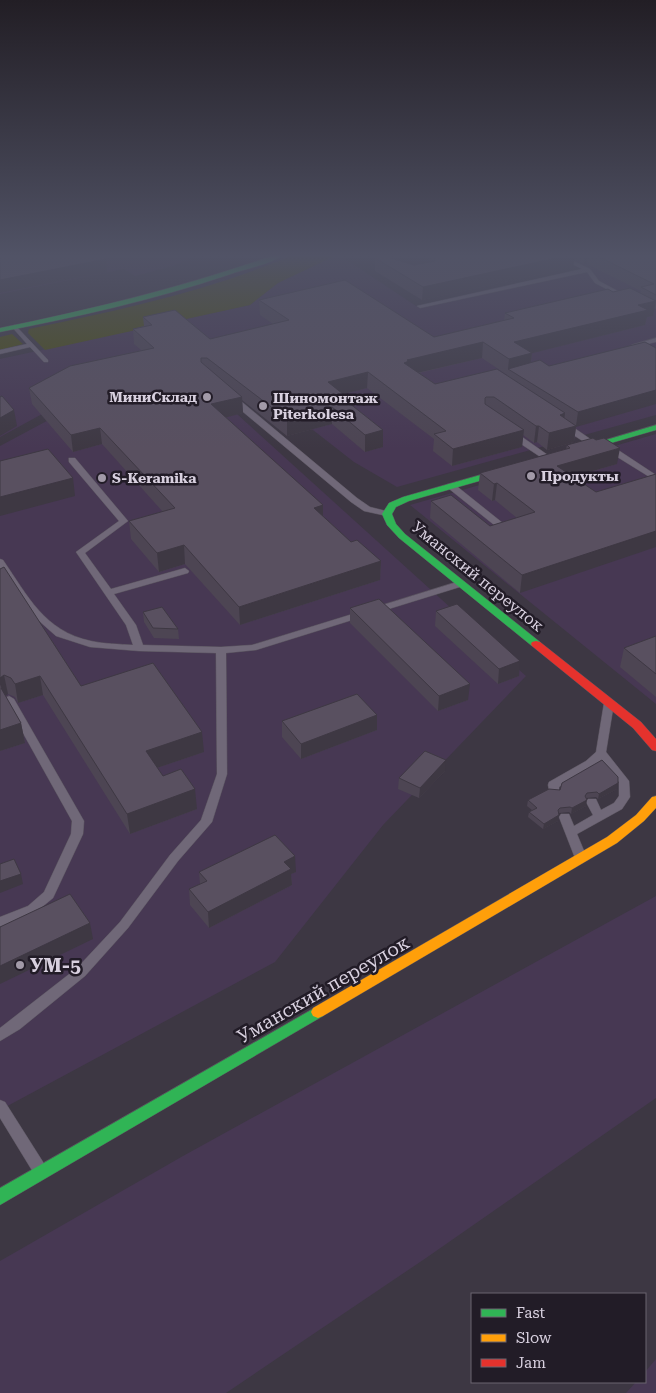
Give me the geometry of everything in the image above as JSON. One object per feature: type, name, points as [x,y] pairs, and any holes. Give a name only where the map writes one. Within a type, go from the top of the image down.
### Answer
[{"type":"street","points":[[0,330],[50,319]]},
{"type":"street","name":"Уманский переулок","points":[[656,427],[406,499],[392,506],[387,514],[392,525],[402,536],[636,725],[656,747]]},
{"type":"street","name":"Уманский переулок","points":[[0,1197],[582,859],[643,818],[656,800]]},
{"type":"lane","points":[[15,327],[46,361]]},
{"type":"lane","points":[[628,347],[656,340]]},
{"type":"lane","points":[[0,352],[31,345]]},
{"type":"lane","points":[[228,394],[354,500],[367,509],[387,514]]},
{"type":"lane","points":[[560,423],[599,444],[656,479]]},
{"type":"lane","points":[[502,427],[548,458]]},
{"type":"lane","points":[[72,460],[124,521],[80,552],[131,625],[139,648]]},
{"type":"lane","points":[[451,486],[506,530]]},
{"type":"lane","points":[[0,562],[32,610],[59,634],[90,644],[139,648],[222,650],[253,648],[460,584]]},
{"type":"lane","points":[[108,593],[185,571]]},
{"type":"lane","points":[[0,1035],[81,972],[124,925],[174,858],[206,822],[222,774],[222,650]]},
{"type":"lane","points":[[0,922],[32,909],[49,895],[77,834],[78,822],[9,699]]},
{"type":"lane","points":[[554,791],[553,785],[582,773],[601,754],[609,703]]},
{"type":"lane","points":[[572,832],[618,806],[625,797],[624,781],[601,754]]},
{"type":"lane","points":[[592,802],[599,817]]},
{"type":"lane","points":[[565,817],[582,859]]},
{"type":"lane","points":[[0,1106],[42,1174]]},
{"type":"shaded area","points":[[75,319],[186,319],[45,350],[28,333],[29,329]]},
{"type":"shaded area","points":[[185,319],[656,319],[656,415],[397,487],[354,462],[226,362],[66,401],[0,437],[0,359]]},
{"type":"shaded area","points":[[12,334],[23,344],[0,350],[0,337]]},
{"type":"shaded area","points":[[196,377],[526,676],[383,825],[275,962],[0,1110],[0,446],[71,408]]},
{"type":"shaded area","points":[[656,434],[656,704],[410,505]]},
{"type":"shaded area","points":[[656,896],[656,1098],[426,1258],[226,1393],[0,1393],[0,1261],[183,1156]]},
{"type":"shaded area","points":[[656,1359],[656,1393],[626,1393],[635,1383],[646,1383],[646,1371]]},
{"type":"building","points":[[145,319],[186,319],[210,339],[289,320],[288,319],[406,319],[434,337],[510,319],[610,319],[514,342],[532,353],[509,359],[483,342],[407,360],[409,361],[404,363],[435,384],[497,369],[565,413],[560,415],[576,426],[549,433],[494,397],[486,397],[485,404],[524,430],[453,449],[434,434],[446,431],[368,372],[328,382],[348,398],[344,399],[383,430],[365,435],[332,407],[287,419],[207,358],[201,358],[201,362],[242,397],[211,404],[323,505],[314,508],[351,542],[357,540],[381,561],[239,607],[184,545],[157,553],[129,521],[175,508],[100,428],[71,435],[29,388],[70,366],[154,348],[133,329],[152,325]]},
{"type":"building","points":[[645,342],[656,348],[656,390],[578,412],[508,369],[540,360],[549,366]]},
{"type":"building","points":[[2,396],[14,410],[0,418],[0,397]]},
{"type":"building","points":[[593,438],[596,440],[604,438],[620,448],[557,466],[596,492],[656,474],[656,531],[522,575],[431,501],[451,495],[490,526],[535,512],[497,483],[494,484],[480,473],[570,448],[567,445]]},
{"type":"building","points":[[48,449],[73,478],[0,497],[0,461]]},
{"type":"building","points":[[4,567],[81,686],[153,663],[202,732],[146,751],[163,776],[181,769],[195,789],[127,814],[40,676],[15,684],[11,678],[4,675],[0,678],[0,569]]},
{"type":"building","points":[[379,599],[470,684],[439,696],[350,608]]},
{"type":"building","points":[[457,604],[520,661],[499,669],[436,611]]},
{"type":"building","points":[[162,607],[178,629],[153,628],[143,612]]},
{"type":"building","points":[[656,636],[656,674],[624,648]]},
{"type":"building","points":[[0,683],[21,723],[0,730]]},
{"type":"building","points":[[357,694],[377,715],[301,744],[282,721]]},
{"type":"building","points":[[425,751],[446,760],[420,788],[399,778]]},
{"type":"building","points":[[602,760],[618,777],[618,783],[599,794],[597,792],[587,793],[585,796],[587,800],[572,808],[560,808],[558,810],[559,815],[544,824],[529,812],[537,808],[528,800],[549,789],[560,790],[562,783]]},
{"type":"building","points":[[275,835],[295,856],[284,862],[291,869],[208,912],[189,889],[207,881],[199,872]]},
{"type":"building","points":[[14,859],[21,874],[0,881],[0,864]]},
{"type":"building","points":[[70,894],[90,923],[0,966],[0,927]]},
{"type":"traffic: fast","points":[[0,330],[53,319]]},
{"type":"traffic: fast","points":[[573,451],[656,427]]},
{"type":"traffic: fast","points":[[515,468],[406,499],[392,505],[387,514],[392,525],[402,536],[536,644]]},
{"type":"traffic: fast","points":[[0,1197],[318,1012]]},
{"type":"traffic: slow","points":[[318,1012],[612,840],[640,818],[656,800]]},
{"type":"traffic: jam","points":[[536,644],[637,725],[656,747]]},
{"type":"place","name":"МиниСклад","points":[[207,397]]},
{"type":"place","name":"Шиномонтаж Piterkolesa","points":[[263,406]]},
{"type":"place","name":"Продукты","points":[[531,476]]},
{"type":"place","name":"S-Keramika","points":[[102,478]]},
{"type":"place","name":"УМ-5","points":[[20,965]]}]
